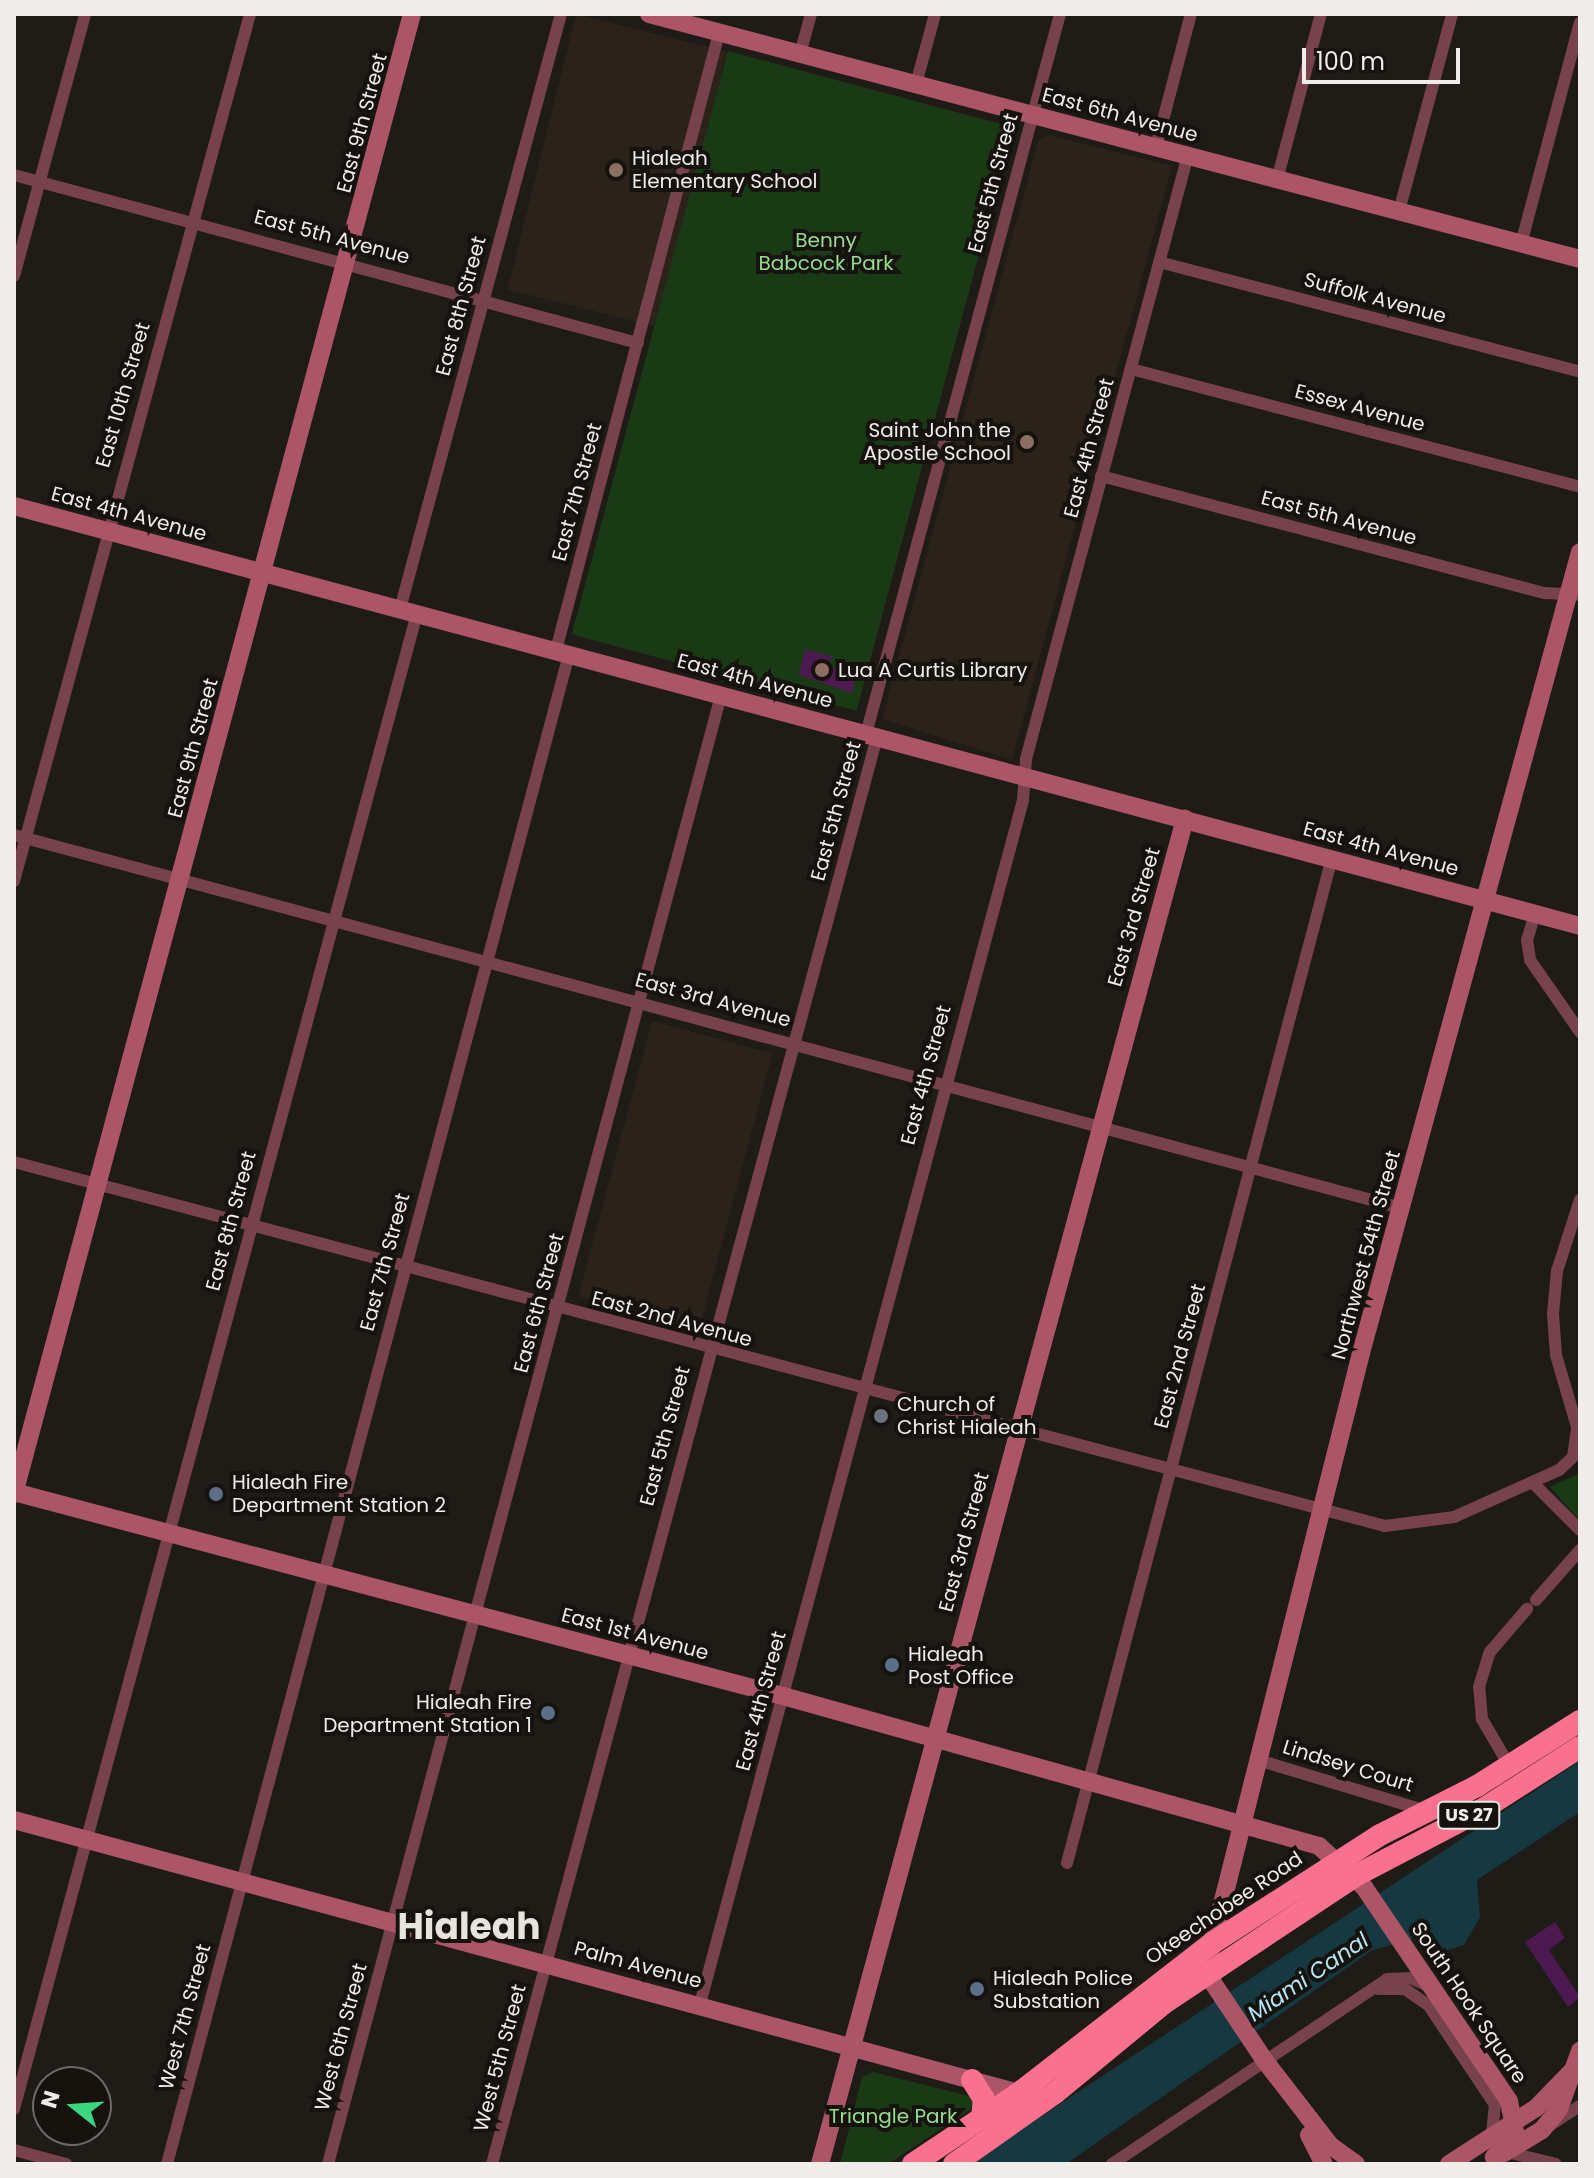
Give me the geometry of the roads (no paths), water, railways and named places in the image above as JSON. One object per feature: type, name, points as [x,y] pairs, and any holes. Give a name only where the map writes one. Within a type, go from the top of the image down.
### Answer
[{"type":"highway","name":"Okeechobee Road","points":[[954,2164],[1055,2093],[1347,1868],[1427,1811],[1510,1767],[1580,1721]]},
{"type":"highway","name":"Okeechobee Road","points":[[913,2164],[1019,2093],[1211,1944],[1347,1868],[1483,1809],[1580,1747]]},
{"type":"highway","points":[[972,2080],[984,2099],[982,2118]]},
{"type":"highway","points":[[1019,2093],[1055,2093]]},
{"type":"main road","name":"East 9th Street","points":[[14,1493],[412,14]]},
{"type":"main road","name":"East 6th Avenue","points":[[649,14],[685,19],[719,33],[1580,259]]},
{"type":"main road","name":"East 4th Avenue","points":[[14,506],[1580,926]]},
{"type":"main road","name":"Northwest 54th Street","points":[[1209,1973],[1211,1944],[1320,1514],[1484,901],[1574,595],[1580,554]]},
{"type":"main road","name":"East 3rd Street","points":[[820,2164],[1099,1124],[1185,819]]},
{"type":"main road","name":"East 1st Avenue","points":[[14,1493],[783,1696],[1243,1822],[1319,1846],[1347,1868]]},
{"type":"main road","name":"Palm Avenue","points":[[14,1820],[546,1962],[1019,2093]]},
{"type":"main road","name":"South Hook Square","points":[[1347,1868],[1371,1897],[1408,1954],[1423,1990],[1471,2057],[1505,2096],[1516,2122]]},
{"type":"main road","points":[[1209,1973],[1265,2061],[1324,2164]]},
{"type":"main road","points":[[1265,2061],[1330,2145],[1356,2164]]},
{"type":"main road","points":[[1449,2164],[1516,2122],[1556,2090],[1578,2064]]},
{"type":"main road","points":[[1495,2158],[1542,2130],[1559,2109],[1578,2064]]},
{"type":"main road","points":[[1505,2096],[1527,2101],[1556,2090]]},
{"type":"main road","points":[[1495,2158],[1513,2139],[1516,2122]]},
{"type":"street","points":[[14,276],[85,14]]},
{"type":"street","name":"East 10th Street","points":[[14,881],[20,836],[250,14]]},
{"type":"street","name":"East 8th Street","points":[[14,2109],[333,922],[484,299],[561,14]]},
{"type":"street","points":[[800,54],[811,14]]},
{"type":"street","points":[[916,84],[935,14]]},
{"type":"street","name":"East 5th Street","points":[[546,1962],[793,1042],[1060,14]]},
{"type":"street","points":[[1156,147],[1191,14]]},
{"type":"street","points":[[1277,180],[1321,14]]},
{"type":"street","points":[[1399,211],[1452,14]]},
{"type":"street","points":[[1521,244],[1580,23]]},
{"type":"street","name":"East 7th Street","points":[[242,1881],[486,962],[638,343],[719,33]]},
{"type":"street","name":"East 4th Street","points":[[700,2004],[866,1391],[1101,476],[1188,155]]},
{"type":"street","name":"East 5th Avenue","points":[[14,175],[346,261],[638,343]]},
{"type":"street","name":"Suffolk Avenue","points":[[1159,262],[1580,372]]},
{"type":"street","name":"Essex Avenue","points":[[1131,369],[1580,487]]},
{"type":"street","name":"East 5th Avenue","points":[[1101,476],[1574,595]]},
{"type":"street","name":"East 6th Street","points":[[393,1921],[721,695]]},
{"type":"street","name":"East 3rd Avenue","points":[[20,836],[333,922],[944,1081],[1250,1169],[1401,1208]]},
{"type":"street","name":"East 2nd Street","points":[[1067,1863],[1332,858]]},
{"type":"street","points":[[1535,914],[1527,940],[1530,960],[1580,1032]]},
{"type":"street","name":"East 2nd Avenue","points":[[14,1162],[1320,1514],[1385,1526],[1423,1524],[1532,1482],[1577,1459]]},
{"type":"street","points":[[1577,1459],[1577,1427],[1556,1355],[1553,1304],[1563,1246],[1580,1200]]},
{"type":"street","points":[[1532,1482],[1580,1530]]},
{"type":"street","points":[[1510,1767],[1482,1719],[1479,1687],[1490,1652],[1580,1550]]},
{"type":"street","name":"Lindsey Court","points":[[1258,1760],[1427,1811]]},
{"type":"street","name":"West 7th Street","points":[[167,2164],[242,1881]]},
{"type":"street","name":"West 6th Street","points":[[328,2164],[393,1921]]},
{"type":"street","name":"West 5th Street","points":[[492,2164],[546,1962]]},
{"type":"street","points":[[1112,2164],[1374,1990],[1403,1977],[1423,1990]]},
{"type":"street","points":[[1374,1990],[1423,1990]]},
{"type":"street","name":"South Hook Square","points":[[1471,2057],[1498,2110],[1491,2138]]},
{"type":"street","points":[[1542,2130],[1580,2106]]},
{"type":"street","points":[[14,2150],[66,2164]]},
{"type":"street","points":[[1495,2158],[1556,2164]]},
{"type":"water","name":"Miami Canal","points":[[1580,1761],[1580,1812],[1477,1880],[1480,1917],[1464,1945],[1445,1951],[1421,1936],[1371,1951],[1066,2164],[969,2164]]},
{"type":"place","name":"Hialeah Elementary School","points":[[616,170]]},
{"type":"place","name":"Saint John the Apostle School","points":[[1027,442]]},
{"type":"place","name":"Lua A Curtis Library","points":[[822,670]]},
{"type":"place","name":"Church of Christ Hialeah","points":[[881,1416]]},
{"type":"place","name":"Hialeah Fire Department Station 2","points":[[216,1494]]},
{"type":"place","name":"Hialeah Post Office","points":[[892,1665]]},
{"type":"place","name":"Hialeah Fire Department Station 1","points":[[548,1713]]},
{"type":"place","name":"Hialeah Police Substation","points":[[977,1989]]},
{"type":"district","name":"Hialeah","points":[[469,1927]]},
{"type":"park label","name":"Benny Babcock Park","points":[[826,252]]},
{"type":"park label","name":"Triangle Park","points":[[893,2116]]}]
